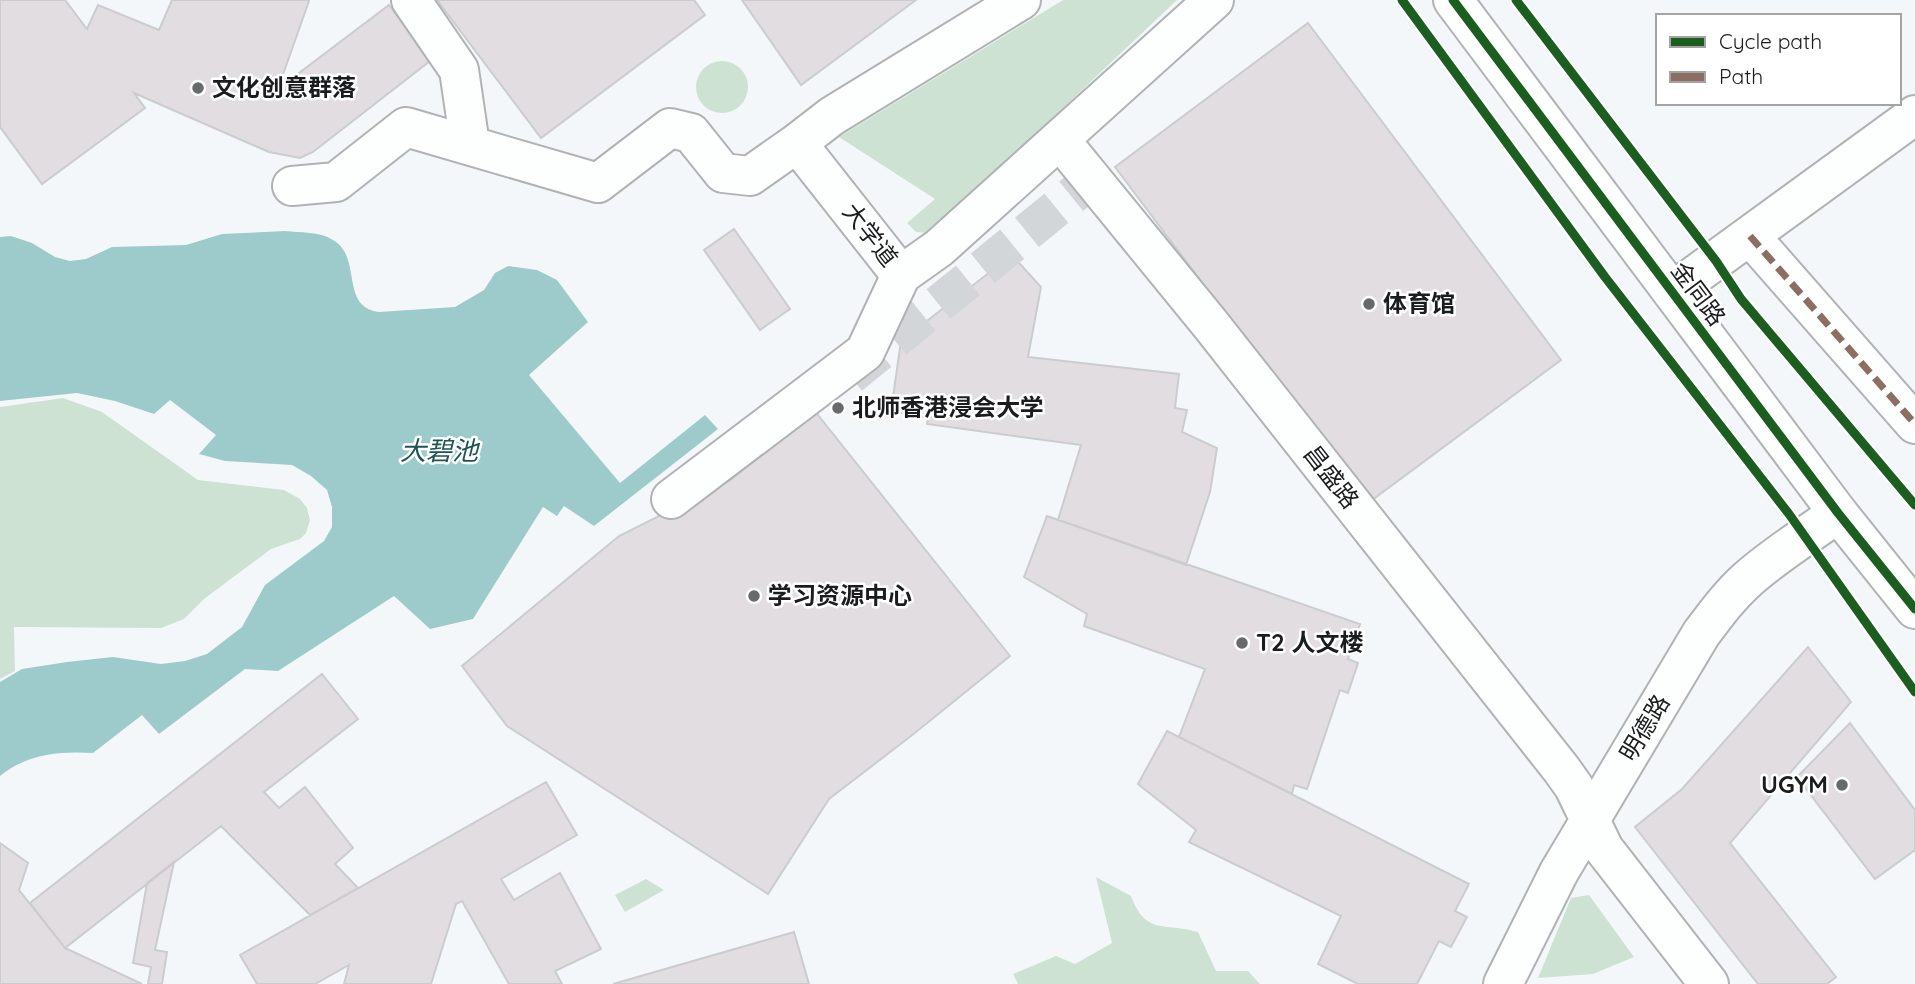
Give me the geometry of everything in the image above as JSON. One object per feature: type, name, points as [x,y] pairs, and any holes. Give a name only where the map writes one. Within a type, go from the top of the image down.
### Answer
[{"type":"street","points":[[411,0],[459,70],[470,145]]},
{"type":"street","points":[[292,187],[336,182],[406,127],[598,183],[670,128],[691,133],[723,173],[750,176],[832,116],[1021,0]]},
{"type":"street","name":"大学道","points":[[797,143],[901,275],[939,248],[1214,0]]},
{"type":"street","name":"金同路","points":[[1453,0],[1838,513],[1915,609]]},
{"type":"street","points":[[1672,292],[1915,115]]},
{"type":"street","name":"昌盛路","points":[[1060,140],[1219,335],[1563,770],[1614,862],[1709,984]]},
{"type":"street","points":[[1750,236],[1915,424]]},
{"type":"street","points":[[671,499],[865,352],[901,275]]},
{"type":"street","name":"明德路","points":[[1503,984],[1559,872],[1693,625],[1727,600],[1780,554],[1838,513]]},
{"type":"green space","points":[[1063,0],[1177,0],[931,233],[916,232],[907,223],[935,199],[839,137]]},
{"type":"green space","points":[[722,61],[732,63],[740,69],[746,77],[746,97],[740,105],[732,111],[722,113],[712,111],[704,105],[698,97],[696,87],[698,77],[704,69],[712,63]]},
{"type":"green space","points":[[63,398],[102,412],[198,480],[284,490],[300,499],[307,508],[310,520],[306,533],[300,539],[271,549],[204,599],[184,619],[161,628],[14,627],[15,671],[0,679],[0,407]]},
{"type":"green space","points":[[1096,877],[1131,896],[1137,909],[1150,922],[1198,932],[1216,971],[1248,971],[1260,984],[1018,984],[1013,974],[1056,956],[1075,964],[1112,943]]},
{"type":"green space","points":[[646,879],[664,890],[625,912],[615,895]]},
{"type":"green space","points":[[1589,895],[1634,957],[1593,974],[1538,978],[1571,898]]},
{"type":"water","name":"大碧池","points":[[285,231],[316,234],[333,240],[342,248],[347,258],[359,301],[367,308],[379,312],[455,307],[484,290],[495,273],[508,266],[537,270],[557,280],[588,322],[529,375],[620,483],[705,415],[718,429],[594,526],[564,506],[557,516],[543,507],[473,619],[430,629],[394,596],[278,671],[245,669],[159,734],[142,715],[93,753],[44,756],[21,763],[0,776],[0,682],[22,669],[67,662],[113,657],[161,664],[185,661],[207,654],[242,627],[265,585],[324,541],[332,527],[332,507],[327,490],[292,465],[225,461],[199,454],[216,435],[170,400],[154,414],[115,401],[77,393],[0,401],[0,237],[11,236],[32,243],[55,257],[70,261],[86,259],[112,247],[186,245],[222,234]]},
{"type":"building","name":"文化创意群落","points":[[0,0],[65,0],[87,29],[98,5],[159,30],[172,0],[309,1],[280,83],[287,82],[389,5],[430,61],[313,152],[300,158],[269,152],[134,93],[145,108],[42,184],[0,127]]},
{"type":"building","points":[[437,0],[694,0],[705,15],[541,138]]},
{"type":"building","points":[[742,0],[916,0],[801,85]]},
{"type":"building","name":"体育馆","points":[[1308,23],[1561,360],[1368,503],[1115,167]]},
{"type":"building","points":[[734,229],[790,309],[760,330],[704,250]]},
{"type":"building","points":[[1012,255],[1041,287],[1028,357],[1179,374],[1175,408],[1187,410],[1182,432],[1217,448],[1210,492],[1186,565],[1058,520],[1081,445],[927,424],[928,418],[891,411],[901,341]]},
{"type":"building","name":"学习资源中心","points":[[814,410],[1010,656],[829,799],[768,894],[507,726],[462,666],[619,536],[729,481]]},
{"type":"building","name":"T2 人文楼","points":[[1047,516],[1360,624],[1348,659],[1358,663],[1348,693],[1340,690],[1307,789],[1294,785],[1292,794],[1179,737],[1205,669],[1084,626],[1087,614],[1024,577]]},
{"type":"building","points":[[1808,647],[1851,702],[1730,843],[1836,977],[1827,984],[1758,984],[1635,827],[1682,789]]},
{"type":"building","points":[[322,674],[358,719],[264,792],[279,808],[305,787],[353,848],[335,864],[358,888],[310,915],[221,826],[65,948],[30,903]]},
{"type":"building","points":[[1850,723],[1915,810],[1915,850],[1875,879],[1797,777]]},
{"type":"building","points":[[1167,731],[1469,884],[1455,911],[1467,917],[1451,947],[1439,941],[1417,984],[1358,984],[1318,964],[1341,916],[1189,842],[1196,830],[1138,784]]},
{"type":"building","points":[[546,782],[577,835],[501,879],[514,900],[560,873],[601,949],[555,971],[562,984],[509,984],[462,901],[456,904],[431,984],[344,984],[349,965],[315,984],[257,984],[240,955]]},
{"type":"building","points":[[0,843],[28,863],[19,890],[65,948],[142,984],[0,984]]},
{"type":"building","points":[[174,862],[155,950],[167,952],[162,984],[148,984],[151,967],[133,963],[147,883]]},
{"type":"building","points":[[794,932],[809,984],[613,984]]},
{"type":"tunnel","points":[[850,376],[1090,181]]},
{"type":"marked path","points":[[1750,236],[1915,424]]},
{"type":"cycle path","points":[[1402,0],[1605,277],[1789,514],[1915,692]]},
{"type":"cycle path","points":[[1453,0],[1838,513],[1915,609]]},
{"type":"cycle path","points":[[1516,0],[1716,261],[1741,299],[1915,505]]},
{"type":"place","name":"文化创意群落","points":[[198,88]]},
{"type":"place","name":"体育馆","points":[[1369,304]]},
{"type":"place","name":"北师香港浸会大学","points":[[838,408]]},
{"type":"place","name":"学习资源中心","points":[[754,596]]},
{"type":"place","name":"T2 人文楼","points":[[1242,643]]},
{"type":"place","name":"UGYM","points":[[1842,785]]}]
